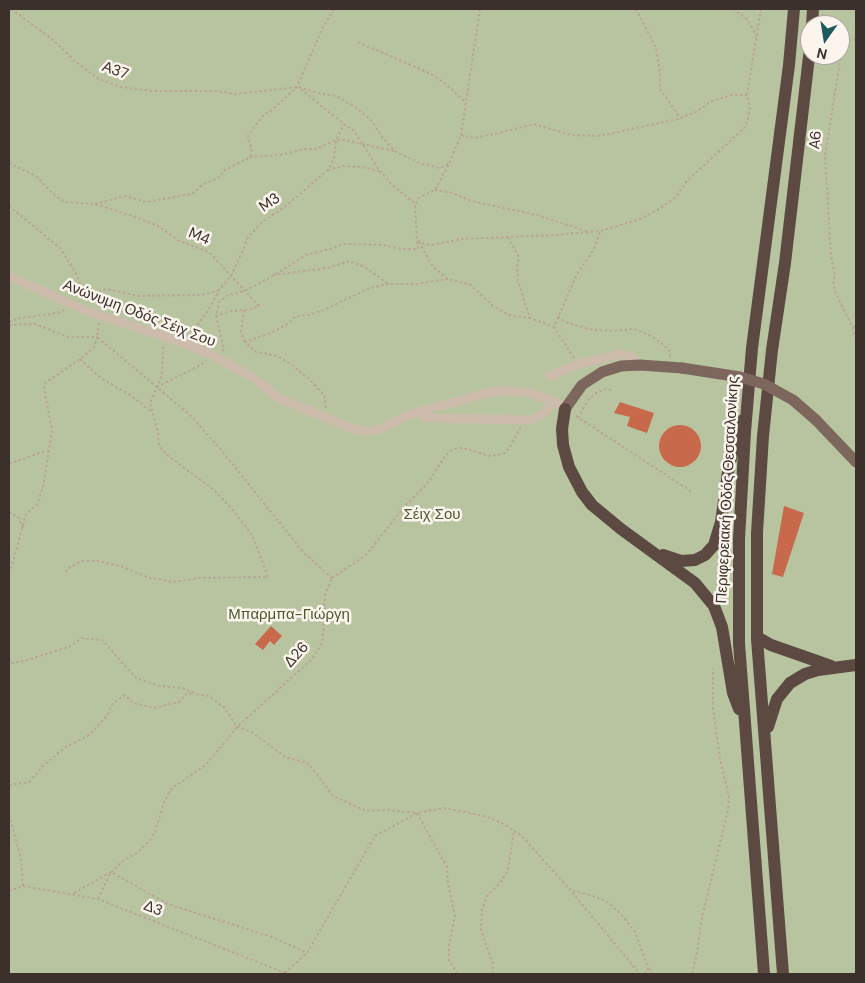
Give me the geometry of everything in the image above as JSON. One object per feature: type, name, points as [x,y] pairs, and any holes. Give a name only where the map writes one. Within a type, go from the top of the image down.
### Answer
[{"type":"highway","name":"Περιφερειακή Οδός Θεσσαλονίκης","points":[[764,974],[743,717],[738,576],[748,385],[789,65],[794,9]]},
{"type":"highway","name":"Περιφερειακή Οδός Θεσσαλονίκης","points":[[783,974],[757,637],[757,533],[763,436],[772,350],[808,65]]},
{"type":"highway","points":[[644,546],[667,557],[687,561],[702,557],[714,545],[721,522],[728,472],[748,385]]},
{"type":"highway","points":[[560,405],[563,445],[569,467],[582,492],[605,517],[695,583],[714,606],[722,627],[732,693],[743,717]]},
{"type":"highway","points":[[757,637],[771,645],[834,667]]},
{"type":"highway","points":[[770,791],[768,731],[776,699],[786,687],[800,677],[818,670],[856,665]]},
{"type":"main road","points":[[560,405],[595,376],[621,366],[640,365],[682,368],[740,376],[764,384],[793,400],[816,420],[856,462]]},
{"type":"street","name":"Ανώνυμη Οδός Σέιχ Σου","points":[[9,276],[73,305],[208,353],[254,378],[280,399],[358,430],[371,431],[382,428],[411,414],[490,392],[529,393],[560,405]]},
{"type":"street","points":[[550,376],[578,364],[621,354],[632,357],[640,365]]},
{"type":"street","points":[[425,418],[530,420],[560,405]]},
{"type":"path","name":"Α37","points":[[11,9],[52,39],[74,61],[98,79],[121,87],[152,91],[216,91],[235,94],[298,87]]},
{"type":"path","points":[[250,157],[252,152],[248,136],[264,114],[272,110],[298,87],[322,29],[334,9]]},
{"type":"path","points":[[217,358],[224,350],[216,316],[219,302],[228,295],[244,291],[268,280],[306,255],[344,244],[384,245],[401,249],[418,249],[416,204],[419,198],[435,190],[449,164],[461,135],[480,9]]},
{"type":"path","points":[[636,9],[656,48],[660,72],[660,89],[680,118]]},
{"type":"path","points":[[733,9],[747,19],[757,36]]},
{"type":"path","points":[[417,240],[424,244],[432,245],[462,239],[600,231],[638,220],[659,209],[676,197],[687,181],[745,126],[750,108],[747,95],[761,9]]},
{"type":"path","name":"A6","points":[[852,326],[836,294],[833,281],[835,275],[831,256],[825,156],[843,42],[856,39]]},
{"type":"path","points":[[358,42],[429,73],[446,84],[465,102]]},
{"type":"path","points":[[298,87],[354,131],[380,171],[392,185],[416,204]]},
{"type":"path","points":[[298,87],[336,96],[355,107],[372,121],[382,137],[396,152]]},
{"type":"path","points":[[461,135],[474,138],[534,124],[572,135],[598,136],[680,118],[696,112],[712,101],[732,95],[747,95]]},
{"type":"path","points":[[328,170],[334,159],[336,140],[344,124]]},
{"type":"path","points":[[95,204],[125,196],[146,202],[190,194],[203,184],[217,179],[225,170],[250,157],[280,155],[305,149],[316,149],[336,140],[344,140],[396,152],[422,164],[439,168],[449,164]]},
{"type":"path","name":"M4","points":[[9,163],[36,176],[52,193],[64,202],[95,204],[158,226],[179,242],[209,252],[259,306],[244,310]]},
{"type":"path","points":[[328,170],[344,166],[380,171]]},
{"type":"path","name":"M3","points":[[164,336],[197,325],[208,312],[219,290],[231,276],[247,239],[261,223],[287,206],[328,170]]},
{"type":"path","points":[[435,190],[453,193],[471,201],[538,215],[590,232]]},
{"type":"path","points":[[9,206],[60,248],[77,275],[85,297]]},
{"type":"path","points":[[554,327],[576,276],[594,249],[600,231]]},
{"type":"path","points":[[508,237],[520,257],[517,267],[518,281],[530,318]]},
{"type":"path","points":[[417,240],[434,267],[448,279]]},
{"type":"path","points":[[273,275],[327,268],[349,261],[365,267],[388,284]]},
{"type":"path","points":[[245,342],[271,333],[286,325],[296,316],[309,315],[354,297],[370,288],[388,284],[416,284],[448,279],[471,285],[493,306],[511,316],[530,318],[554,327],[578,364]]},
{"type":"path","points":[[9,324],[19,318],[58,313],[80,299],[106,289],[138,296],[201,295],[219,290]]},
{"type":"path","points":[[216,316],[230,311],[244,310],[241,332],[245,342],[256,352],[277,356],[309,379],[324,395],[328,418]]},
{"type":"path","points":[[9,572],[26,514],[37,505],[43,487],[52,432],[44,388],[45,383],[80,360],[94,347],[99,315]]},
{"type":"path","points":[[558,316],[565,322],[578,326],[610,331],[634,329],[651,336],[670,352],[670,367]]},
{"type":"path","points":[[9,324],[35,324],[68,337],[97,337],[189,414],[222,451],[304,553],[332,578],[366,554],[404,507],[426,484],[445,456],[451,451],[463,448],[489,456],[505,453],[520,429]]},
{"type":"path","points":[[852,326],[856,327]]},
{"type":"path","points":[[852,326],[856,339]]},
{"type":"path","points":[[66,572],[67,569],[81,561],[99,562],[123,567],[147,577],[172,582],[200,578],[268,577],[252,536],[232,509],[214,490],[167,455],[158,446],[158,432],[150,402],[162,375],[164,336]]},
{"type":"path","points":[[157,386],[201,366],[208,353]]},
{"type":"path","points":[[80,360],[102,379],[133,397],[152,412]]},
{"type":"path","points":[[578,418],[588,400],[596,393],[605,389],[614,390]]},
{"type":"path","points":[[560,405],[692,492]]},
{"type":"path","points":[[9,464],[48,450]]},
{"type":"path","points":[[9,512],[19,518],[23,528]]},
{"type":"path","name":"Δ26","points":[[98,899],[111,872],[123,861],[137,853],[150,840],[155,832],[164,802],[172,788],[206,765],[237,727],[312,659],[323,638],[325,595],[332,578]]},
{"type":"path","points":[[9,658],[12,663],[28,660],[68,647],[82,638],[102,640],[136,678],[159,686],[182,688],[196,694]]},
{"type":"path","points":[[692,974],[701,922],[728,810],[728,797],[720,759],[713,708],[713,668]]},
{"type":"path","points":[[9,785],[29,782],[43,766],[66,748],[89,735],[107,716],[113,703],[124,695],[133,703],[153,708],[179,702],[187,693],[209,696],[226,708],[237,727],[252,732],[285,756],[308,763],[333,796],[366,811],[418,812],[444,808],[484,816],[500,822],[521,835],[571,890],[640,974]]},
{"type":"path","points":[[285,974],[307,953],[376,836],[418,812]]},
{"type":"path","points":[[418,812],[447,867],[448,884],[456,916],[449,945],[449,960],[457,974]]},
{"type":"path","points":[[9,815],[21,858],[23,886]]},
{"type":"path","points":[[493,974],[491,955],[481,930],[482,910],[486,896],[500,882],[508,870],[514,831]]},
{"type":"path","points":[[73,894],[111,872],[168,904],[272,937],[307,953]]},
{"type":"path","name":"Δ3","points":[[9,891],[23,886],[98,899],[285,974]]},
{"type":"path","points":[[571,890],[606,901],[621,914],[635,932],[648,968],[653,974]]},
{"type":"path","points":[[645,974],[648,968]]},
{"type":"green space","name":"Σέιχ Σου","points":[[9,9],[856,9],[856,974],[9,974]]},
{"type":"building","points":[[620,402],[654,413],[647,433],[627,426],[630,417],[614,413]]},
{"type":"building","points":[[684,425],[692,428],[698,434],[701,446],[698,458],[692,464],[676,467],[668,464],[662,458],[659,442],[662,434],[668,428]]},
{"type":"building","points":[[784,506],[804,513],[783,577],[772,574]]},
{"type":"building","points":[[271,626],[282,636],[274,645],[270,641],[263,650],[255,644]]},
{"type":"park label","name":"Μπαρμπα-Γιώργη","points":[[289,615]]}]
